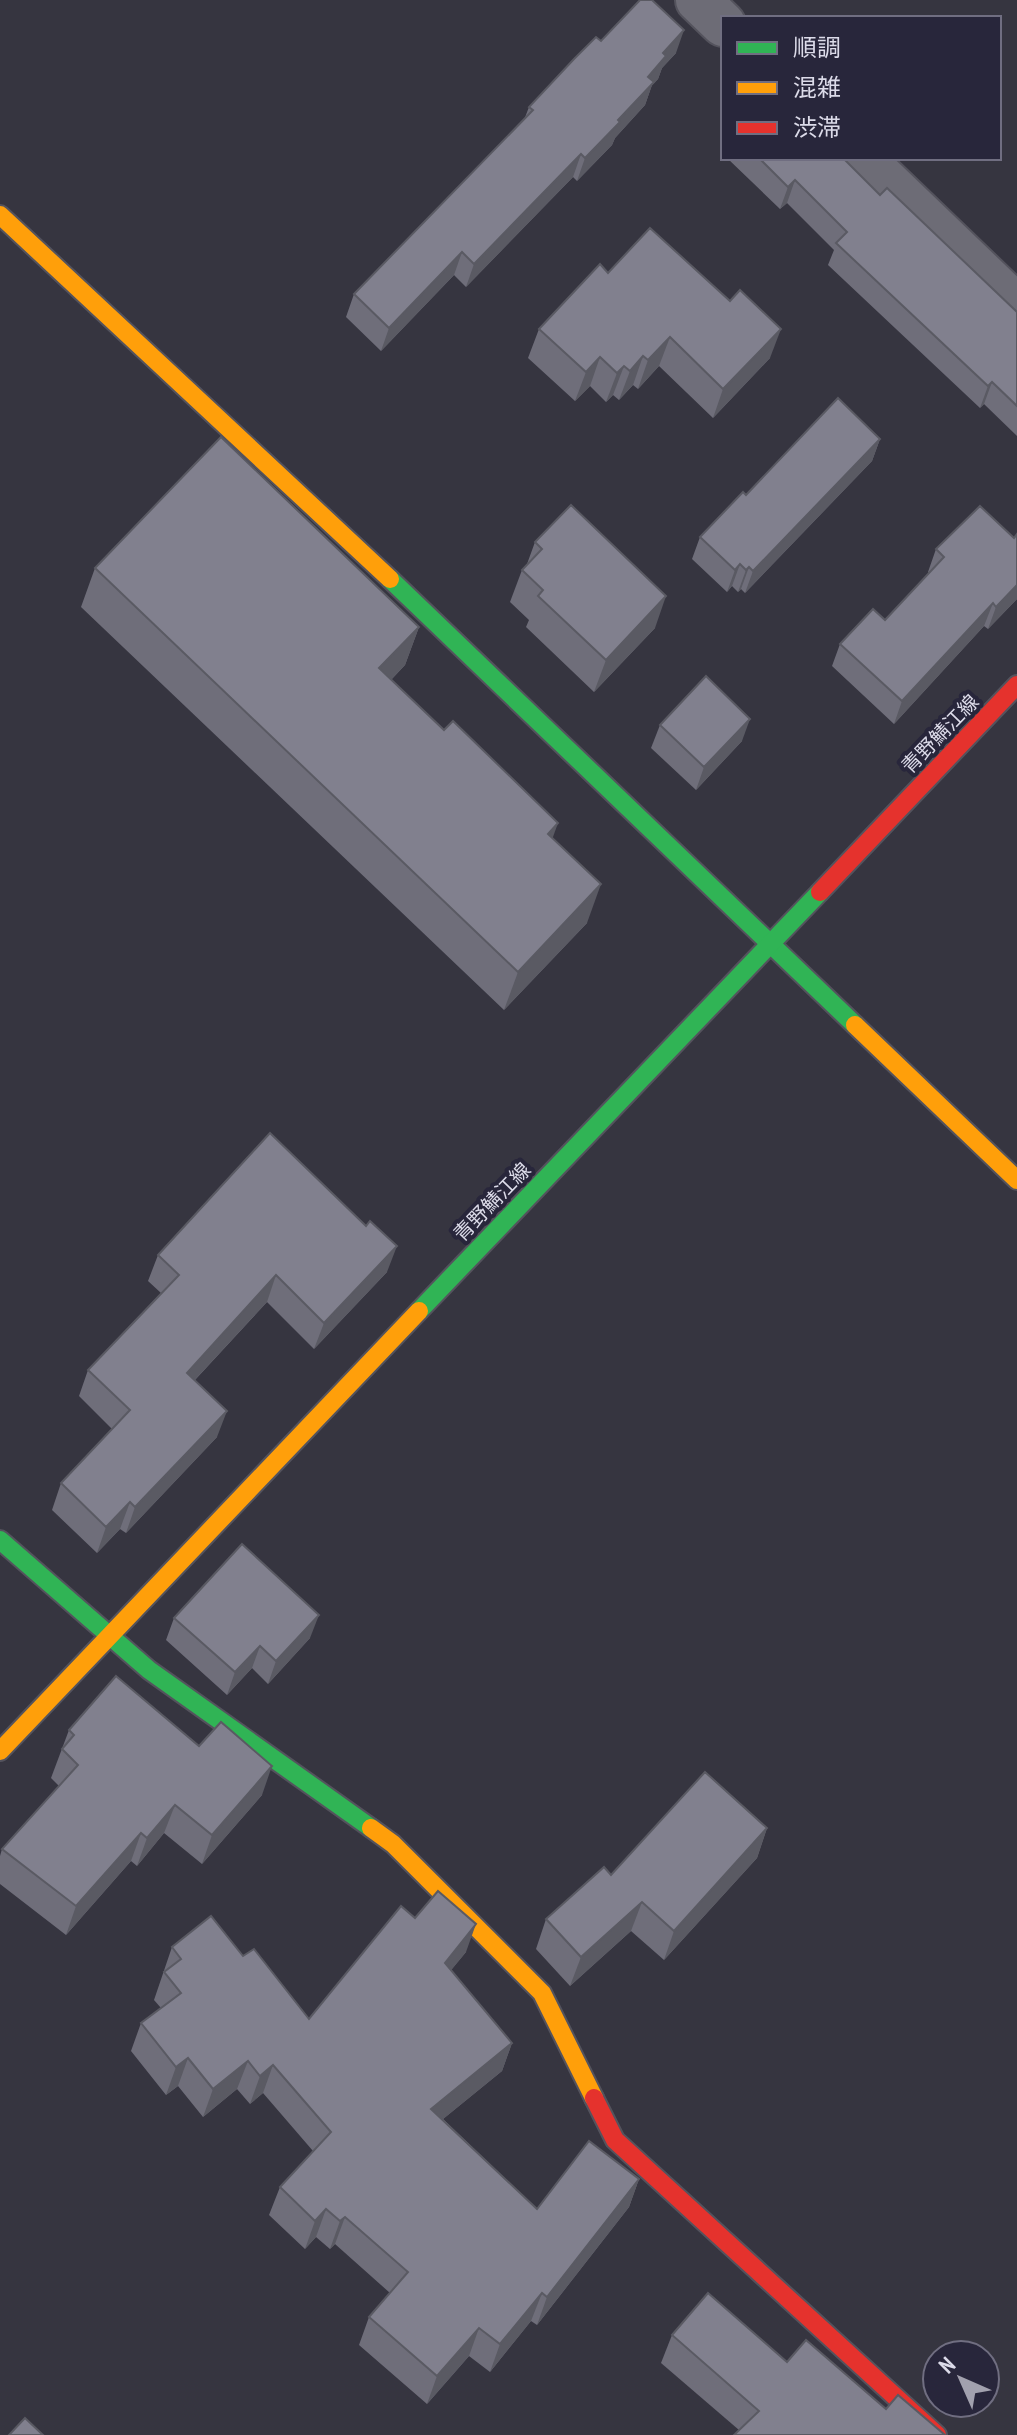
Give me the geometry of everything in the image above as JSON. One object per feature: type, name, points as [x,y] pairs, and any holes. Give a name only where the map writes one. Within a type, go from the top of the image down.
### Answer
[{"type":"street","points":[[698,0],[721,22]]},
{"type":"street","points":[[864,160],[1017,307]]},
{"type":"street","points":[[0,215],[335,526],[1017,1180]]},
{"type":"street","name":"青野鯖江線","points":[[0,1751],[1017,685]]},
{"type":"street","points":[[0,1540],[149,1670],[393,1844],[542,1993],[615,2140],[937,2435]]},
{"type":"building","points":[[640,0],[652,0],[684,30],[663,53],[666,56],[648,77],[654,82],[585,158],[581,154],[474,264],[462,252],[389,328],[354,294],[533,110],[529,107],[574,59],[596,37],[601,41]]},
{"type":"building","points":[[761,160],[845,160],[880,195],[887,188],[1017,312],[1017,406],[992,382],[988,386],[836,243],[847,232],[795,180],[788,187]]},
{"type":"building","points":[[650,228],[730,301],[740,290],[781,329],[723,389],[670,337],[648,360],[643,356],[630,371],[624,366],[617,373],[600,357],[586,372],[539,329],[600,264],[608,273]]},
{"type":"building","points":[[838,398],[880,439],[753,571],[749,567],[746,570],[740,564],[735,570],[700,537],[743,492],[746,495]]},
{"type":"building","points":[[221,437],[419,627],[379,668],[444,730],[453,721],[558,823],[548,834],[601,884],[518,972],[95,568]]},
{"type":"building","points":[[571,505],[666,596],[606,660],[538,596],[543,590],[522,570],[542,549],[535,542]]},
{"type":"building","points":[[980,506],[1014,538],[1017,534],[1017,585],[996,607],[993,603],[902,701],[840,644],[873,609],[885,620],[944,557],[936,549]]},
{"type":"building","points":[[706,676],[750,719],[704,767],[660,725]]},
{"type":"building","points":[[270,1133],[366,1226],[370,1221],[397,1246],[324,1323],[276,1275],[187,1373],[227,1411],[135,1507],[130,1502],[106,1527],[61,1483],[130,1410],[88,1370],[179,1275],[158,1255]]},
{"type":"building","points":[[242,1544],[319,1615],[276,1661],[260,1646],[235,1672],[174,1618]]},
{"type":"building","points":[[116,1676],[199,1746],[221,1722],[272,1766],[212,1835],[175,1805],[147,1838],[141,1833],[76,1906],[2,1849],[78,1765],[62,1749],[74,1735],[69,1730]]},
{"type":"building","points":[[705,1772],[767,1828],[674,1931],[642,1902],[581,1957],[546,1919],[604,1867],[611,1875]]},
{"type":"building","points":[[438,1891],[476,1924],[445,1963],[512,2043],[431,2109],[537,2209],[589,2141],[639,2179],[547,2297],[542,2293],[500,2344],[479,2328],[437,2376],[369,2317],[408,2272],[345,2217],[340,2221],[326,2209],[315,2221],[280,2187],[331,2132],[273,2065],[260,2076],[248,2061],[213,2089],[188,2058],[176,2067],[141,2023],[181,1993],[164,1972],[181,1959],[172,1947],[211,1916],[243,1956],[254,1949],[309,2019],[401,1906],[415,1918]]},
{"type":"building","points":[[708,2293],[787,2362],[806,2340],[886,2409],[898,2395],[921,2415],[921,2419],[926,2419],[945,2435],[734,2435],[759,2411],[672,2335]]},
{"type":"building","points":[[25,2418],[43,2435],[9,2435]]},
{"type":"traffic: fast","points":[[390,579],[855,1025]]},
{"type":"traffic: fast","points":[[419,1311],[820,892]]},
{"type":"traffic: fast","points":[[0,1540],[149,1670],[371,1828]]},
{"type":"traffic: slow","points":[[0,215],[390,579]]},
{"type":"traffic: slow","points":[[855,1025],[1017,1180]]},
{"type":"traffic: slow","points":[[0,1751],[419,1311]]},
{"type":"traffic: slow","points":[[371,1828],[393,1844],[542,1993],[594,2098]]},
{"type":"traffic: jam","points":[[820,892],[1017,685]]},
{"type":"traffic: jam","points":[[594,2098],[615,2140],[937,2435]]}]
